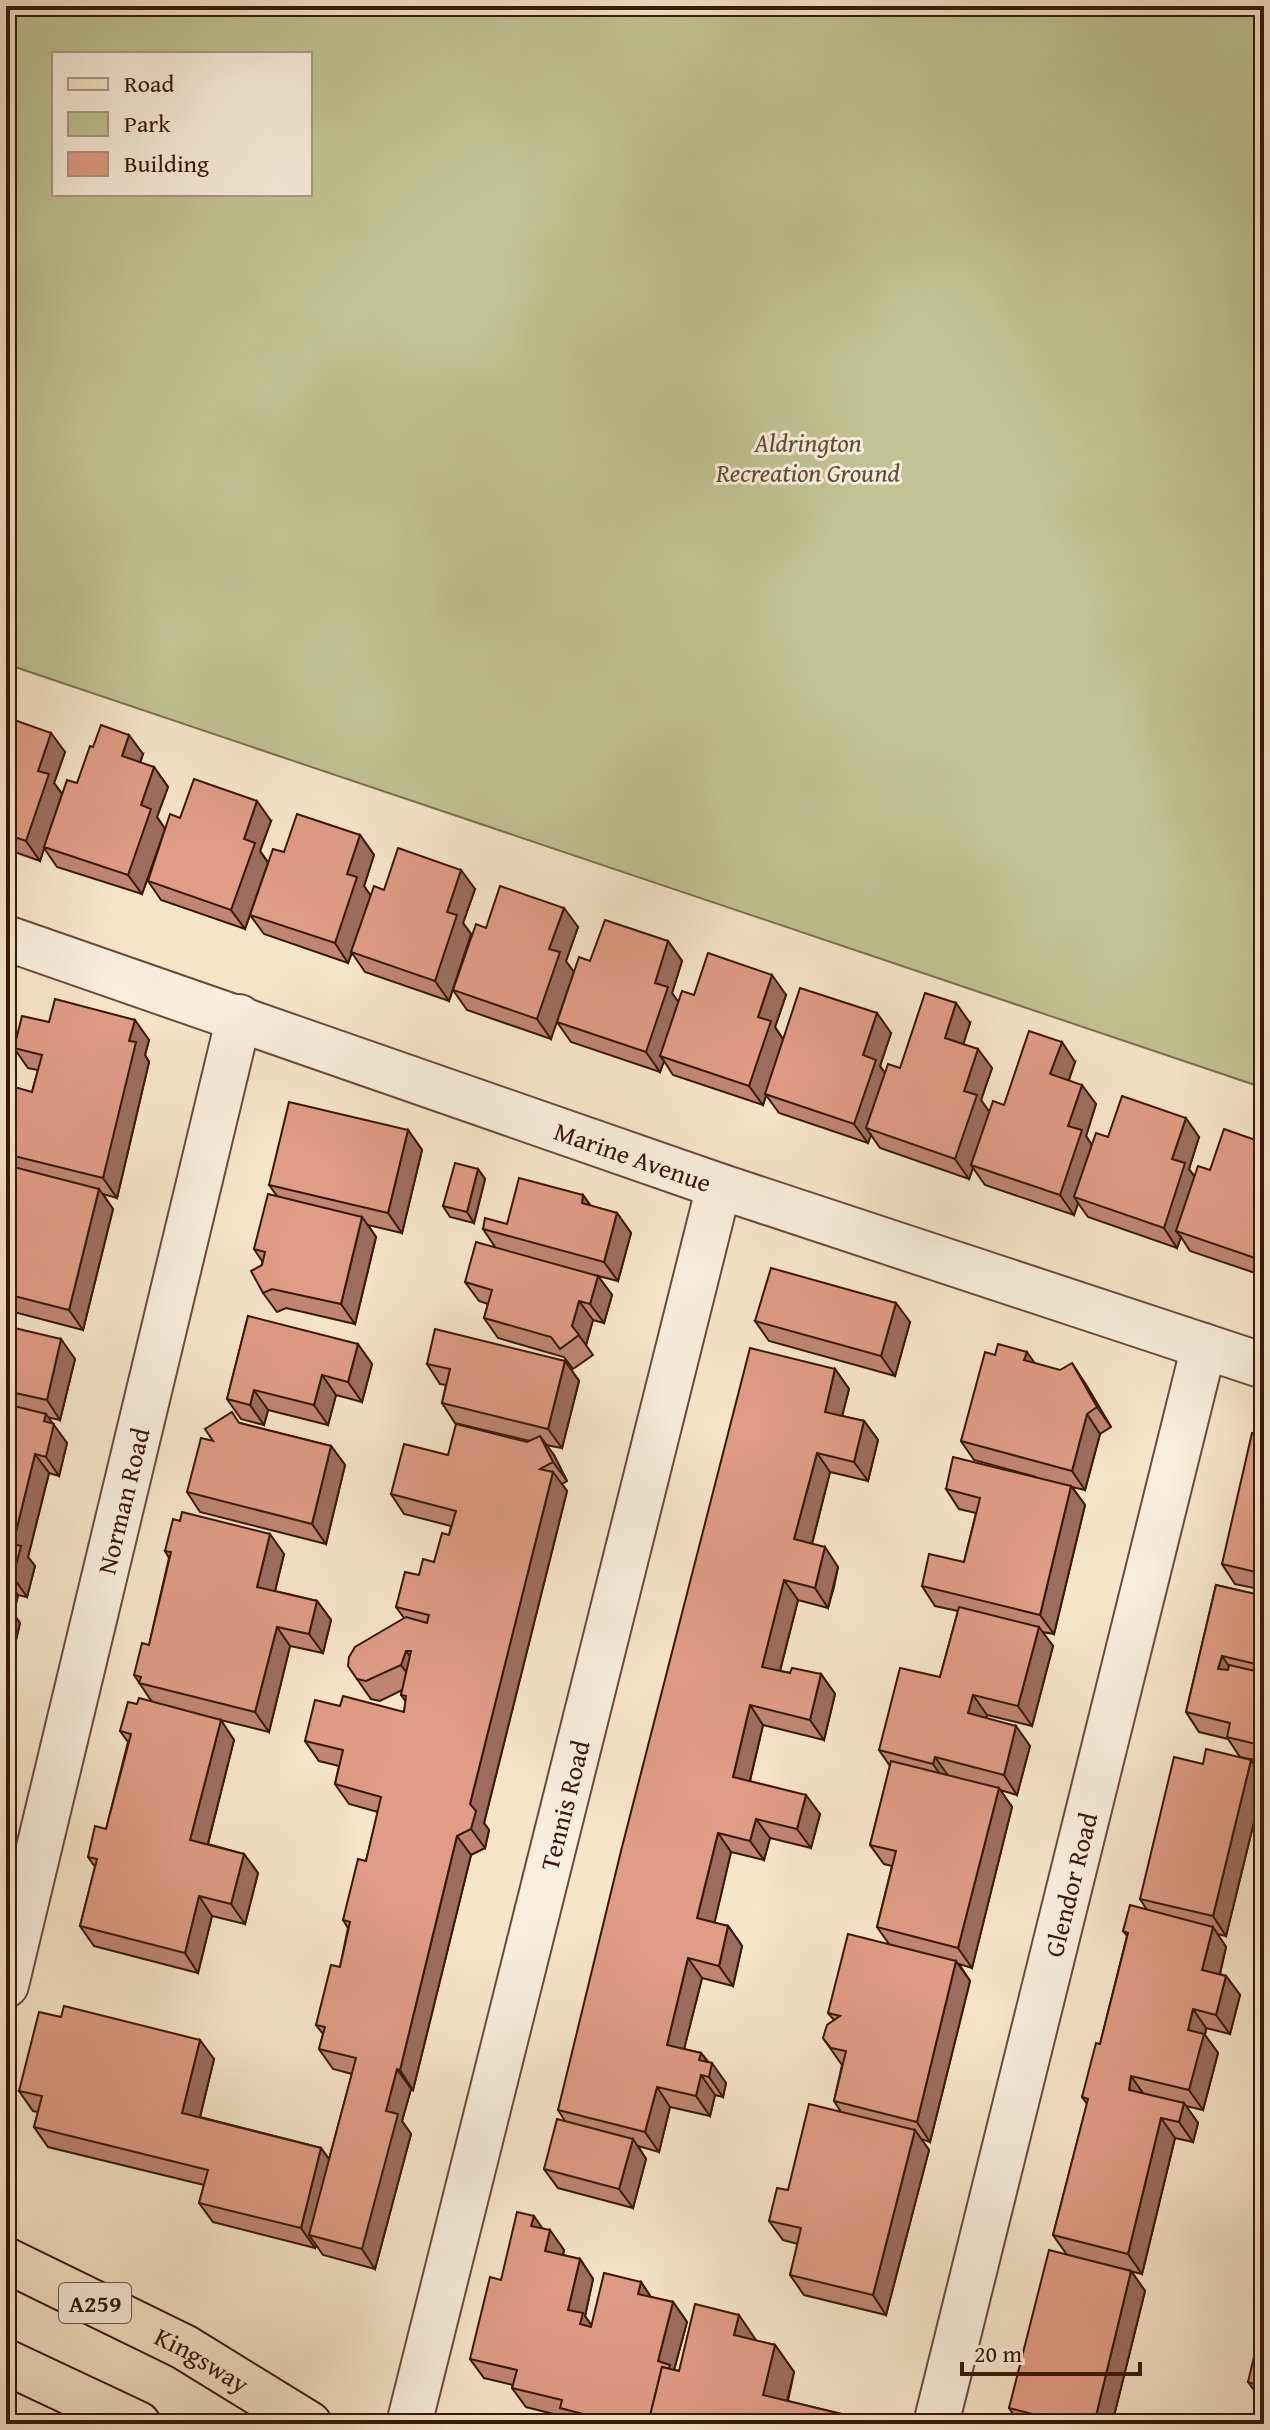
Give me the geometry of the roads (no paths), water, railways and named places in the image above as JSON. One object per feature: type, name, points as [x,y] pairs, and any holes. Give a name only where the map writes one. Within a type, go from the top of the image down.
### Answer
[{"type":"main road","name":"Kingsway","points":[[6,2260],[184,2347],[309,2424]]},
{"type":"main road","points":[[6,2362],[138,2424]]},
{"type":"street","name":"Marine Avenue","points":[[6,938],[719,1186],[1264,1366]]},
{"type":"street","name":"Norman Road","points":[[6,1985],[239,1017]]},
{"type":"street","name":"Tennis Road","points":[[409,2424],[719,1186]]},
{"type":"street","name":"Glendor Road","points":[[936,2424],[1204,1346]]},
{"type":"park label","name":"Aldrington Recreation Ground","points":[[808,457]]}]
